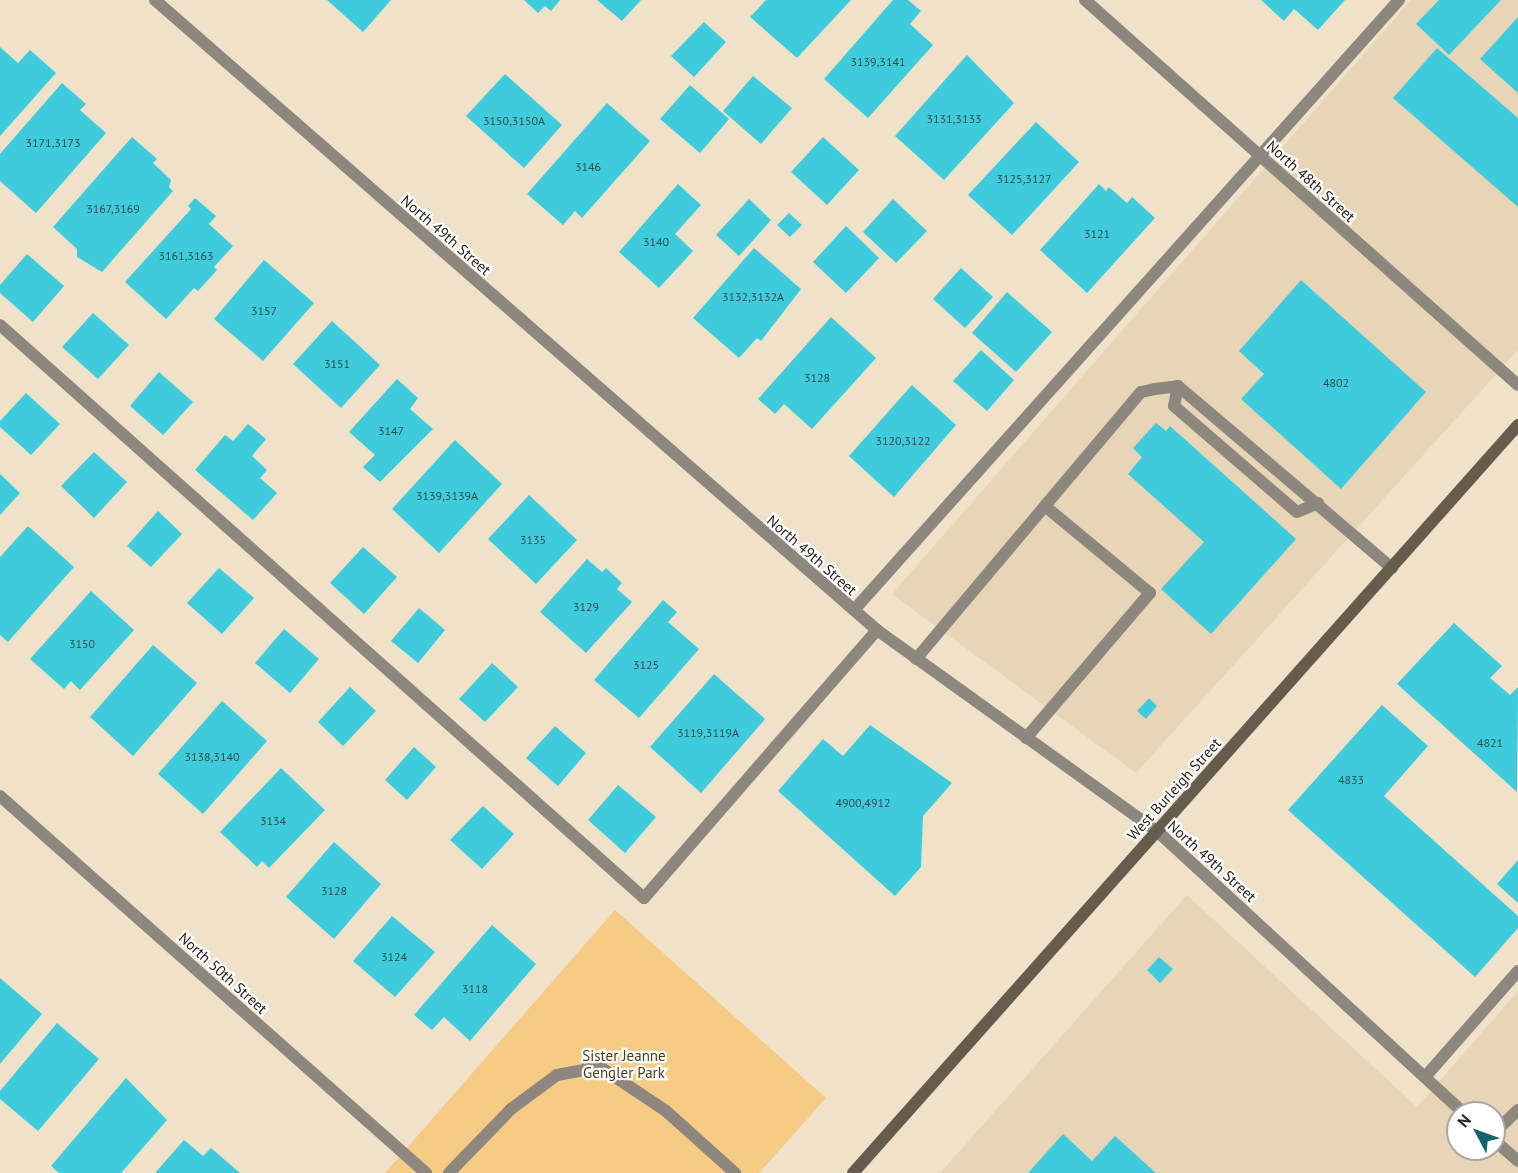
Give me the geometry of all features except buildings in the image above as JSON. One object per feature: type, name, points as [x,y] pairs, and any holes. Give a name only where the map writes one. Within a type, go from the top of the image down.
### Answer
[{"type":"main road","name":"West Burleigh Street","points":[[853,1173],[1518,425]]},
{"type":"street","name":"North 49th Street","points":[[155,0],[877,630],[1157,831],[1451,1101]]},
{"type":"street","name":"North 48th Street","points":[[1085,0],[1518,385]]},
{"type":"street","points":[[854,610],[1399,0]]},
{"type":"street","points":[[0,325],[644,898],[877,630]]},
{"type":"street","points":[[1178,386],[1174,406],[1297,512],[1318,503]]},
{"type":"street","points":[[916,659],[1141,392],[1178,386],[1392,568]]},
{"type":"street","points":[[1026,738],[1150,593],[1045,506]]},
{"type":"street","name":"North 50th Street","points":[[0,795],[426,1173]]},
{"type":"street","points":[[1425,1077],[1518,971]]},
{"type":"street","points":[[448,1173],[511,1110],[557,1075],[600,1067],[666,1112],[735,1173]]},
{"type":"street","points":[[1506,1122],[1518,1110]]},
{"type":"shaded area","points":[[1411,0],[1518,0],[1518,350],[1136,773],[892,594]]},
{"type":"shaded area","points":[[1187,895],[1417,1107],[1518,991],[1518,1173],[940,1173]]},
{"type":"green space","name":"Sister Jeanne Gengler Park","points":[[615,910],[826,1098],[759,1173],[385,1173]]}]
